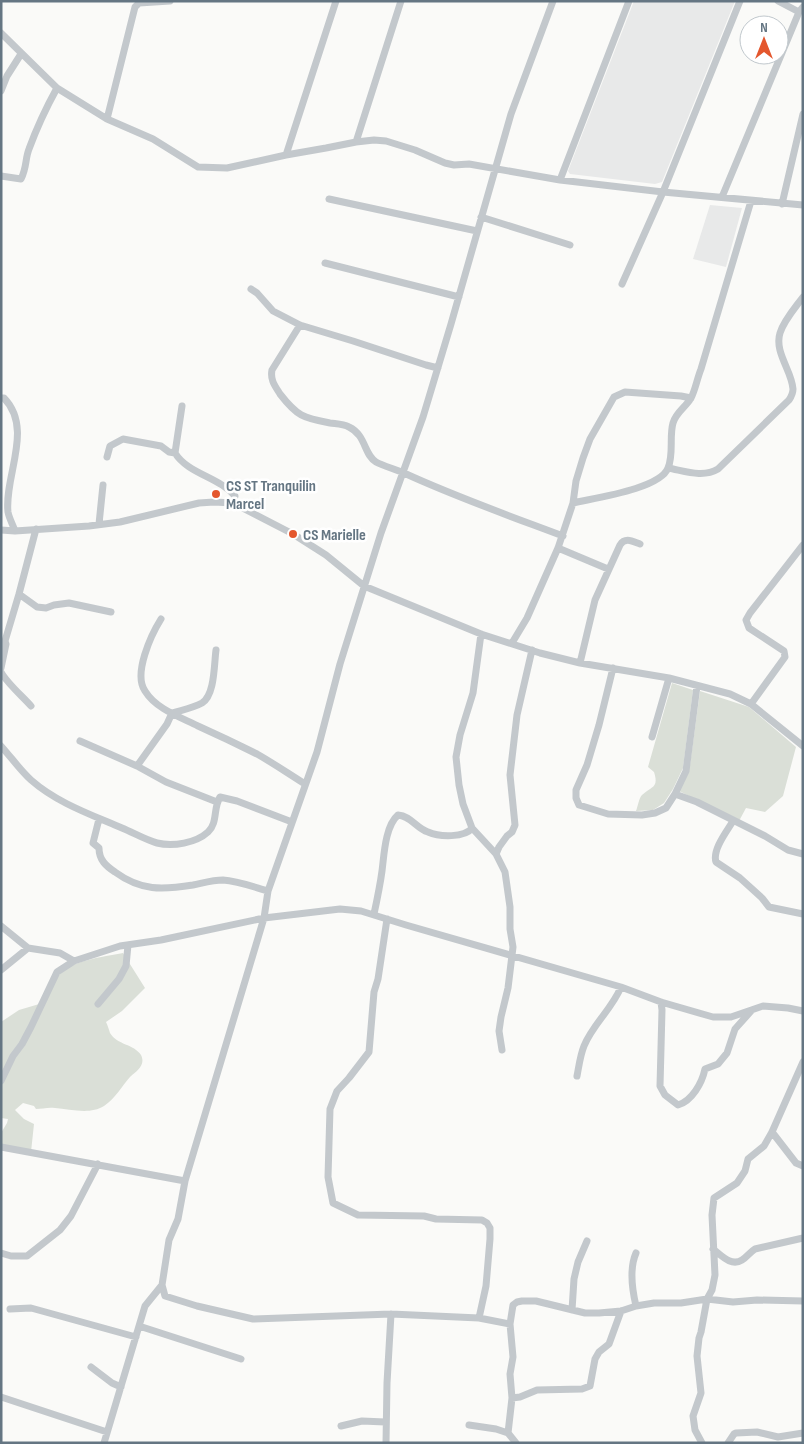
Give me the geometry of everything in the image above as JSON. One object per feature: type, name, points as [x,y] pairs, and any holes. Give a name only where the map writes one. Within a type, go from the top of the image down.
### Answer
[{"type":"street","points":[[107,119],[135,7],[139,2],[170,1]]},
{"type":"street","points":[[286,155],[336,1]]},
{"type":"street","points":[[356,142],[401,1]]},
{"type":"street","points":[[510,1324],[479,1318],[391,1314],[253,1318],[165,1296],[162,1285],[170,1240],[178,1218],[185,1181],[264,918],[268,891],[317,752],[343,655],[381,533],[423,418],[511,114],[553,1]]},
{"type":"street","points":[[560,180],[630,1]]},
{"type":"street","points":[[622,284],[663,192],[740,1]]},
{"type":"street","points":[[722,197],[801,10],[778,1]]},
{"type":"street","points":[[1,33],[57,88],[107,119],[153,140],[198,167],[227,168],[286,155],[374,140],[415,150],[445,163],[469,164],[560,180],[803,205]]},
{"type":"street","points":[[1,91],[22,54]]},
{"type":"street","points":[[1,176],[21,178],[26,170],[28,152],[40,119],[57,88]]},
{"type":"street","points":[[782,204],[803,114]]},
{"type":"street","points":[[329,199],[477,231]]},
{"type":"street","points":[[573,503],[639,488],[660,478],[668,468],[671,455],[673,421],[691,398],[701,370],[751,201]]},
{"type":"street","points":[[481,217],[570,245]]},
{"type":"street","points":[[325,262],[459,297]]},
{"type":"street","points":[[251,289],[273,311],[300,325],[438,368]]},
{"type":"street","points":[[668,468],[702,474],[711,473],[790,400],[793,389],[779,347],[779,338],[786,321],[803,297]]},
{"type":"street","points":[[300,325],[272,370],[271,381],[289,406],[299,415],[349,427],[358,432],[374,462],[455,496],[563,536]]},
{"type":"street","points":[[512,643],[527,618],[563,536],[583,458],[590,439],[614,397],[625,392],[691,398]]},
{"type":"street","points":[[1,398],[4,398],[10,404],[15,414],[17,428],[16,458],[9,491],[8,513],[15,531]]},
{"type":"street","points":[[182,406],[175,453],[179,459],[228,488],[235,496],[233,503]]},
{"type":"street","points":[[107,457],[110,446],[123,439],[161,446],[169,452],[175,453]]},
{"type":"street","points":[[99,524],[103,485]]},
{"type":"street","points":[[1,530],[15,531],[99,524],[136,518],[199,503],[233,503],[293,534],[326,555],[364,586],[481,634],[532,650],[580,663],[669,678],[730,694],[751,704],[803,746]]},
{"type":"street","points":[[31,706],[5,679],[1,670],[6,644],[3,643],[19,594],[36,529]]},
{"type":"street","points":[[580,663],[595,600],[608,569],[622,542],[627,540],[640,544]]},
{"type":"street","points":[[751,704],[785,658],[785,654],[784,650],[749,628],[746,620],[803,545]]},
{"type":"street","points":[[558,548],[608,569]]},
{"type":"street","points":[[19,594],[38,606],[46,608],[68,603],[111,612]]},
{"type":"street","points":[[161,620],[144,655],[141,675],[143,690],[154,702],[172,713],[259,755],[305,784]]},
{"type":"street","points":[[481,634],[472,693],[456,757],[459,785],[472,828],[496,854],[505,872],[510,908],[513,956],[499,1031],[502,1050]]},
{"type":"street","points":[[138,766],[167,724],[172,713],[196,706],[204,701],[212,687],[216,650]]},
{"type":"street","points":[[496,854],[499,846],[512,832],[515,825],[510,776],[517,715],[532,650]]},
{"type":"street","points":[[613,668],[599,726],[587,765],[576,790],[576,798],[579,805],[608,814],[642,815],[655,813],[666,808],[686,770],[697,686]]},
{"type":"street","points":[[652,737],[669,678]]},
{"type":"street","points":[[80,741],[138,766],[166,782],[217,802]]},
{"type":"street","points":[[1,746],[31,780],[55,797],[99,819],[156,843],[182,843],[196,840],[209,831],[215,821],[217,802],[220,798],[237,800],[292,822]]},
{"type":"street","points":[[675,794],[697,802],[765,836],[788,850],[803,854]]},
{"type":"street","points":[[374,914],[385,843],[393,819],[398,816],[408,817],[428,832],[444,835],[469,832],[472,828]]},
{"type":"street","points":[[99,819],[93,843],[98,848],[99,855],[106,866],[141,886],[168,888],[225,880],[268,891]]},
{"type":"street","points":[[733,821],[716,853],[716,862],[740,878],[769,907],[803,914]]},
{"type":"street","points":[[1,1081],[13,1056],[31,1027],[57,972],[74,961],[120,946],[188,935],[264,918],[340,909],[361,910],[621,987],[661,1002],[713,1017],[731,1017],[763,1006],[803,1011]]},
{"type":"street","points":[[387,918],[378,979],[374,992],[369,1052],[349,1078],[336,1091],[330,1109],[328,1177],[333,1203],[358,1214],[482,1220],[487,1223],[490,1228],[490,1239],[486,1286],[479,1318]]},
{"type":"street","points":[[1,926],[28,948],[60,953],[74,961]]},
{"type":"street","points":[[98,1004],[119,979],[126,966],[128,945]]},
{"type":"street","points":[[1,970],[28,948]]},
{"type":"street","points":[[577,1076],[584,1046],[596,1025],[612,1005],[621,987]]},
{"type":"street","points":[[661,1002],[662,1047],[660,1086],[665,1095],[678,1106],[684,1103],[703,1080],[705,1069],[718,1064],[727,1053],[736,1029],[752,1010]]},
{"type":"street","points":[[702,1443],[695,1430],[693,1416],[701,1393],[697,1349],[707,1299],[712,1290],[715,1275],[712,1215],[714,1198],[737,1183],[745,1171],[748,1159],[764,1146],[803,1062]]},
{"type":"street","points":[[772,1132],[796,1163],[803,1166]]},
{"type":"street","points":[[1,1147],[185,1181]]},
{"type":"street","points":[[1,1253],[12,1256],[27,1256],[60,1230],[71,1216],[98,1164]]},
{"type":"street","points":[[713,1249],[730,1262],[736,1263],[743,1260],[755,1249],[803,1238]]},
{"type":"street","points":[[572,1310],[574,1279],[578,1262],[587,1241]]},
{"type":"street","points":[[636,1253],[632,1288],[636,1306]]},
{"type":"street","points":[[104,1443],[145,1306],[162,1285]]},
{"type":"street","points":[[508,1433],[512,1398],[510,1374],[513,1357],[510,1324],[513,1304],[517,1302],[536,1301],[585,1313],[600,1313],[622,1311],[654,1303],[681,1303],[707,1299],[733,1302],[757,1300],[803,1301]]},
{"type":"street","points":[[10,1309],[31,1308],[136,1337]]},
{"type":"street","points":[[512,1398],[537,1390],[582,1389],[590,1386],[595,1359],[599,1352],[609,1344],[622,1311]]},
{"type":"street","points":[[386,1443],[385,1422],[391,1314]]},
{"type":"street","points":[[139,1326],[241,1359]]},
{"type":"street","points":[[91,1368],[121,1387]]},
{"type":"street","points":[[1,1397],[107,1432]]},
{"type":"street","points":[[342,1426],[362,1421],[385,1422]]},
{"type":"street","points":[[469,1425],[496,1429],[508,1433],[516,1443]]},
{"type":"street","points":[[728,1443],[736,1433],[757,1432],[778,1437],[803,1433]]},
{"type":"shaded area","points":[[634,1],[735,1],[662,182],[655,184],[570,174],[568,171]]},
{"type":"shaded area","points":[[710,205],[742,208],[726,267],[693,259]]},
{"type":"shaded area","points":[[672,683],[693,690],[683,768],[664,803],[653,810],[636,811],[641,796],[654,786],[656,781],[654,772],[648,767]]},
{"type":"shaded area","points":[[700,691],[749,707],[796,747],[783,796],[765,812],[746,808],[739,821],[679,791],[690,765]]},
{"type":"shaded area","points":[[123,953],[145,988],[122,1011],[106,1022],[113,1037],[138,1051],[141,1055],[142,1065],[112,1100],[98,1109],[86,1111],[52,1108],[36,1109],[34,1106],[23,1103],[15,1110],[24,1119],[34,1124],[31,1152],[1,1146],[1,1133],[8,1119],[1,1118],[1,1022],[19,1010],[46,1002],[55,979],[70,967],[87,960]]},
{"type":"place","name":"CS ST Tranquilin Marcel","points":[[216,494]]},
{"type":"place","name":"CS Marielle","points":[[293,534]]}]
